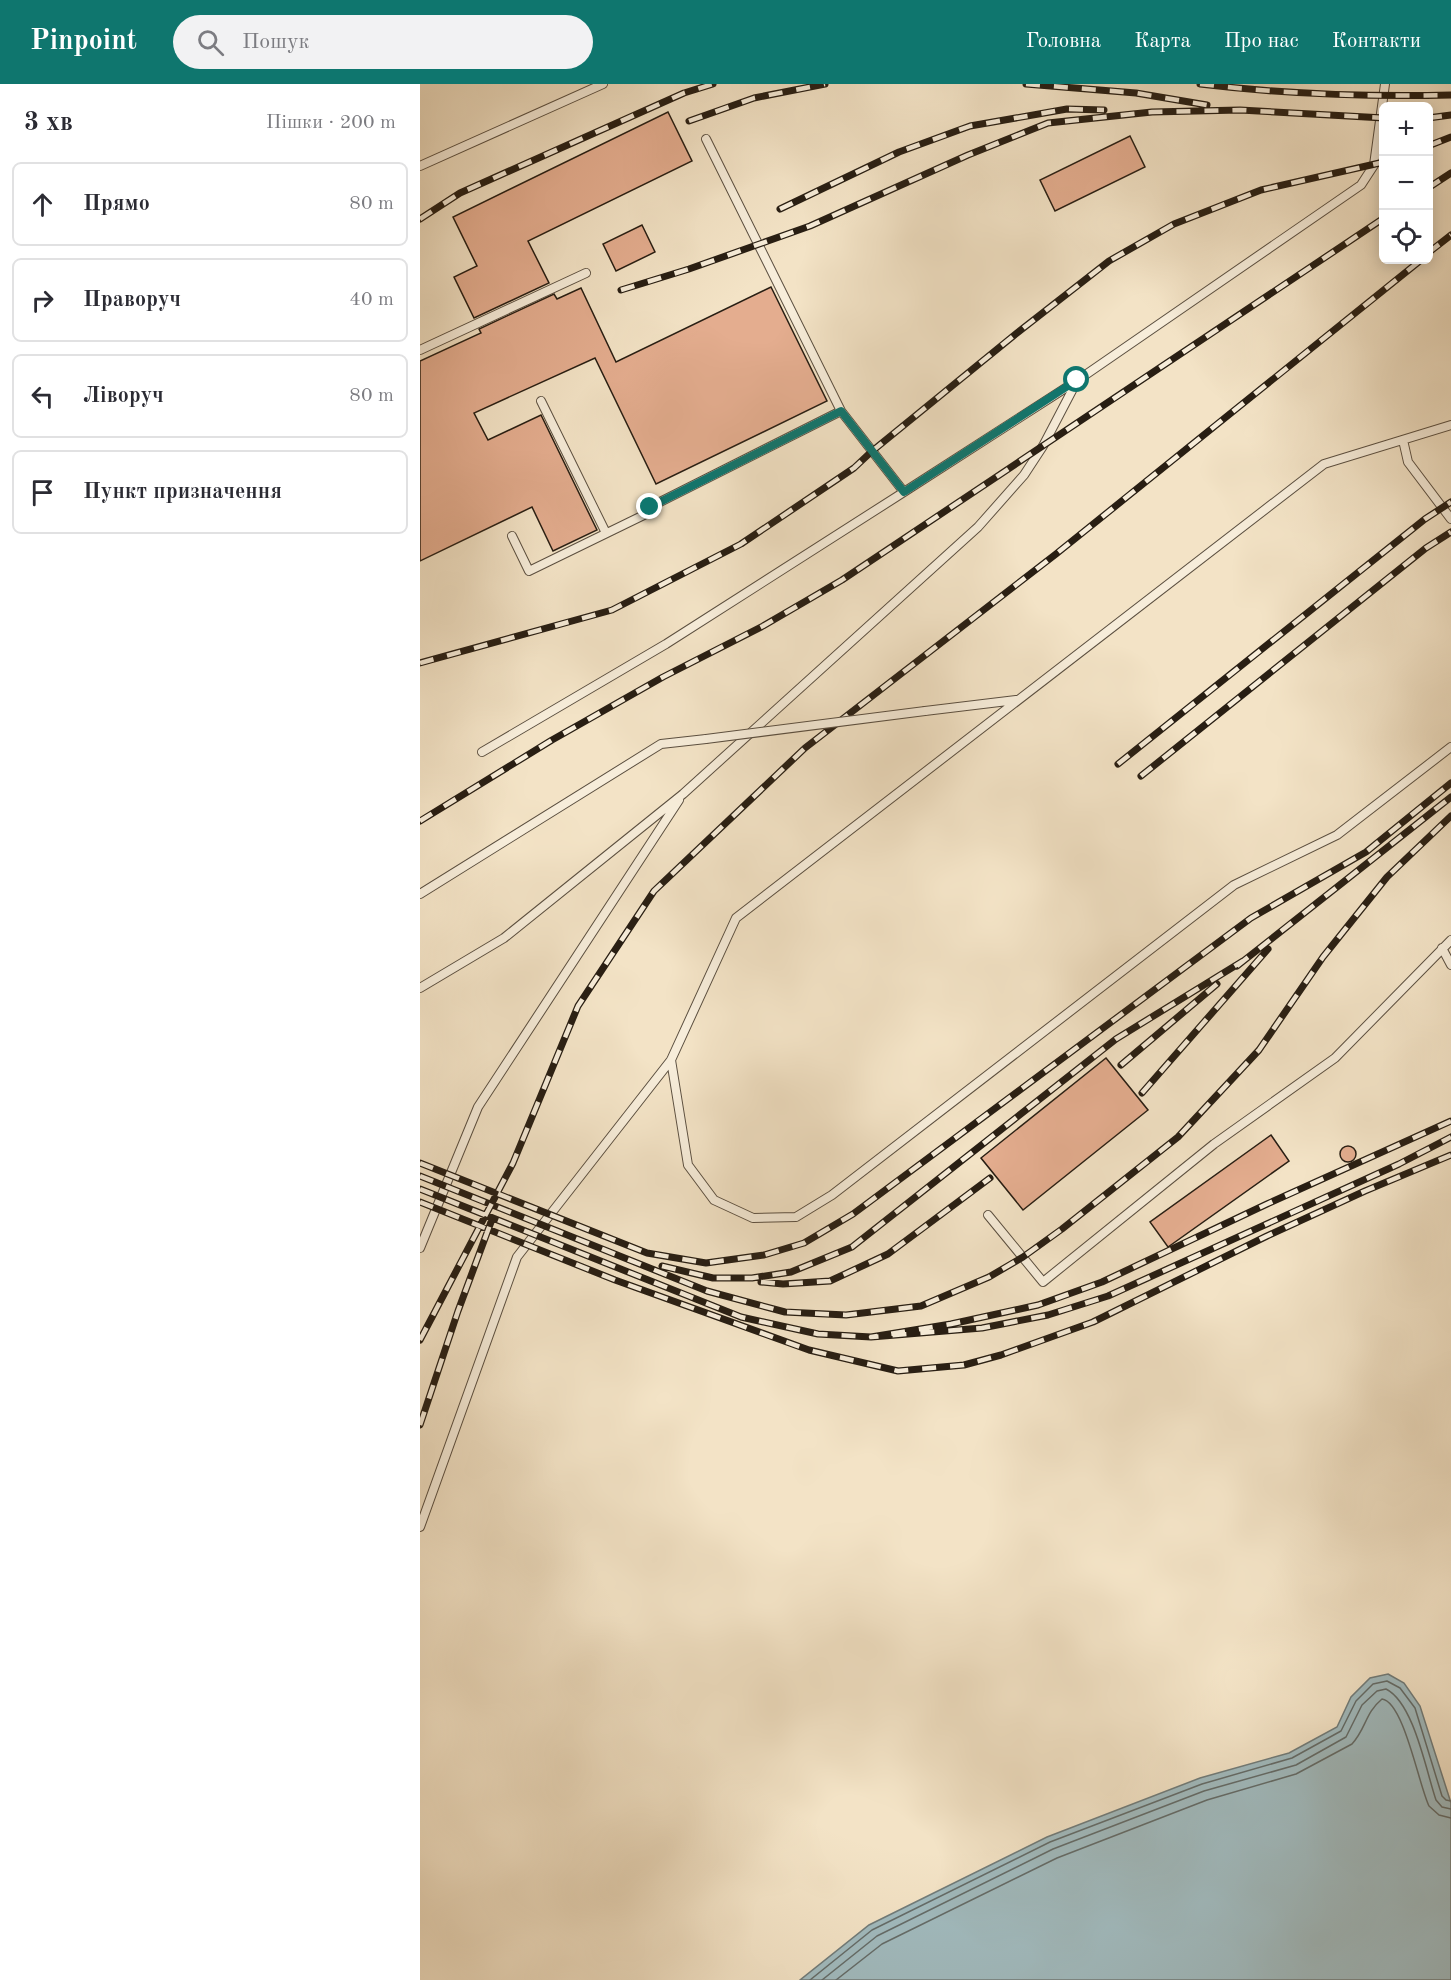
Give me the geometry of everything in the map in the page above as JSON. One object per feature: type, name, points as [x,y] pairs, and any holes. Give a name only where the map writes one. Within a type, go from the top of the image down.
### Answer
[{"type":"lane","points":[[420,166],[603,84]]},
{"type":"lane","points":[[482,752],[666,644],[904,492],[1077,380],[1361,185],[1374,165],[1385,84]]},
{"type":"lane","points":[[706,139],[841,411],[904,492]]},
{"type":"lane","points":[[420,350],[586,273]]},
{"type":"lane","points":[[420,988],[504,938],[683,794],[978,527],[1024,475],[1043,446],[1077,380]]},
{"type":"lane","points":[[542,401],[606,533]]},
{"type":"lane","points":[[512,536],[529,571],[646,514],[650,507],[841,411]]},
{"type":"lane","points":[[420,1527],[517,1257],[671,1060],[736,918],[1324,464],[1451,425]]},
{"type":"lane","points":[[1403,440],[1408,462],[1451,519]]},
{"type":"lane","points":[[420,894],[662,744],[1018,700]]},
{"type":"lane","points":[[671,1060],[688,1165],[714,1200],[753,1218],[796,1217],[832,1195],[1234,885],[1336,835],[1451,747]]},
{"type":"lane","points":[[420,1248],[478,1107],[683,794]]},
{"type":"lane","points":[[988,1215],[1043,1282],[1214,1144],[1335,1058],[1451,940]]},
{"type":"lane","points":[[1442,948],[1451,965]]},
{"type":"water","points":[[1388,1674],[1404,1683],[1420,1706],[1451,1803],[1451,1980],[800,1980],[869,1925],[1047,1837],[1200,1778],[1289,1753],[1337,1727],[1351,1697],[1370,1678]]},
{"type":"building","points":[[668,112],[692,161],[528,241],[549,283],[474,318],[454,277],[477,266],[453,217]]},
{"type":"building","points":[[1130,136],[1145,167],[1055,211],[1040,180]]},
{"type":"building","points":[[642,225],[655,252],[616,271],[603,244]]},
{"type":"building","points":[[771,287],[827,401],[656,484],[595,358],[474,413],[488,440],[541,415],[597,530],[553,551],[532,507],[420,561],[420,361],[481,333],[479,329],[554,294],[557,299],[581,288],[616,362]]},
{"type":"building","points":[[1106,1058],[1148,1110],[1023,1210],[981,1158]]},
{"type":"building","points":[[1271,1135],[1289,1161],[1168,1247],[1150,1222]]},
{"type":"building","points":[[1348,1146],[1354,1148],[1356,1154],[1354,1160],[1348,1162],[1342,1160],[1340,1154],[1342,1148]]},
{"type":"railway","points":[[420,219],[460,193],[684,93],[713,84]]},
{"type":"railway","points":[[689,121],[754,98],[825,84]]},
{"type":"railway","points":[[1026,84],[1136,93],[1207,105]]},
{"type":"railway","points":[[1200,84],[1326,94],[1451,95]]},
{"type":"railway","points":[[780,209],[899,152],[970,126],[1067,109],[1104,110]]},
{"type":"railway","points":[[621,290],[689,269],[810,226],[968,155],[1048,123],[1152,112],[1240,110],[1379,118]]},
{"type":"railway","points":[[1433,117],[1451,115]]},
{"type":"railway","points":[[1433,144],[1451,137]]},
{"type":"railway","points":[[420,663],[612,610],[741,544],[854,468],[1017,333],[1109,261],[1174,224],[1261,190],[1379,163]]},
{"type":"railway","points":[[1433,185],[1451,173]]},
{"type":"railway","points":[[420,821],[552,740],[663,677],[763,626],[842,580],[1379,221]]},
{"type":"railway","points":[[1433,249],[1451,235]]},
{"type":"railway","points":[[420,1340],[513,1163],[578,1006],[654,891],[805,748],[1056,554],[1416,264]]},
{"type":"railway","points":[[1118,764],[1425,519],[1451,502]]},
{"type":"railway","points":[[1141,776],[1426,548],[1451,532]]},
{"type":"railway","points":[[420,1163],[647,1253],[706,1263],[764,1255],[804,1243],[853,1214],[1251,918],[1366,852],[1451,783]]},
{"type":"railway","points":[[1237,966],[1451,797]]},
{"type":"railway","points":[[420,1176],[707,1291],[785,1312],[846,1315],[921,1306],[989,1277],[1023,1257],[1178,1137],[1259,1050],[1323,957],[1387,877],[1451,816]]},
{"type":"railway","points":[[1142,1093],[1268,949]]},
{"type":"railway","points":[[662,1266],[713,1278],[752,1278],[791,1272],[852,1247],[1116,1039],[1243,961]]},
{"type":"railway","points":[[1121,1065],[1217,984]]},
{"type":"railway","points":[[1451,1121],[1102,1282],[1038,1305],[951,1324],[871,1337],[982,1328],[1048,1315],[1108,1296],[1399,1164],[1451,1137]]},
{"type":"railway","points":[[420,1202],[615,1280],[809,1350],[898,1371],[964,1365],[1001,1355],[1093,1322],[1267,1236],[1451,1155]]},
{"type":"railway","points":[[761,1282],[783,1284],[830,1281],[888,1254],[990,1178]]},
{"type":"railway","points":[[420,1189],[741,1317],[818,1334],[871,1337]]},
{"type":"railway","points":[[420,1425],[491,1222]]},
{"type":"route","points":[[650,507],[841,411],[904,492],[1077,380]]}]
